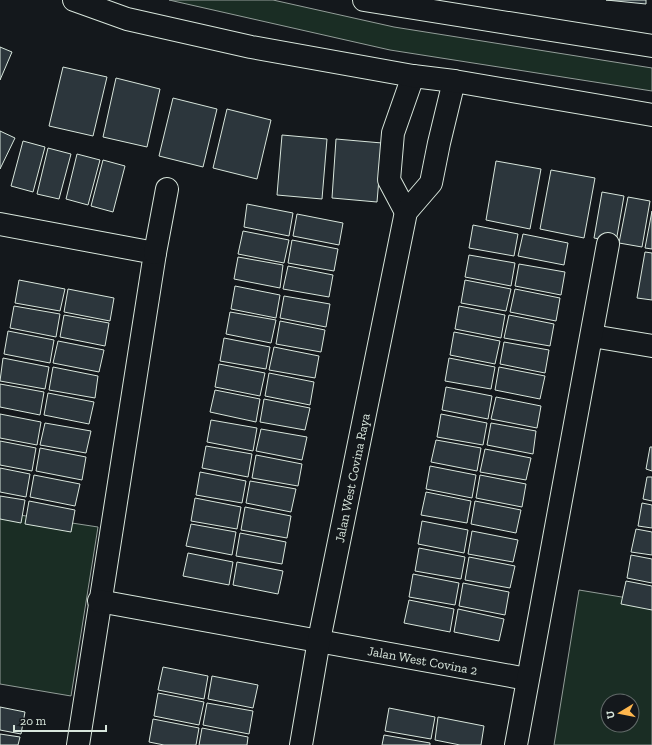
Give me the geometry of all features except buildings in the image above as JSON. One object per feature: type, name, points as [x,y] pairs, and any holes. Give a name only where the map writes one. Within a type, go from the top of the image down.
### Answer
[{"type":"street","points":[[74,0],[128,20],[251,47],[413,76],[454,81],[652,115]]},
{"type":"street","points":[[364,0],[652,46]]},
{"type":"street","points":[[406,212],[389,180],[393,133],[413,76]]},
{"type":"street","name":"Jalan West Covina Raya","points":[[301,745],[318,640],[406,212],[431,183],[454,81]]},
{"type":"street","points":[[78,745],[99,601],[155,253],[167,189]]},
{"type":"street","points":[[0,224],[155,253]]},
{"type":"street","points":[[516,745],[608,244]]},
{"type":"street","points":[[592,336],[652,346]]},
{"type":"street","name":"Jalan West Covina 2","points":[[99,601],[527,679]]},
{"type":"green space","points":[[169,0],[273,0],[394,27],[652,68],[652,91],[390,50]]},
{"type":"green space","points":[[0,512],[98,527],[71,696],[0,684]]},
{"type":"green space","points":[[579,590],[652,602],[652,745],[554,745]]}]
